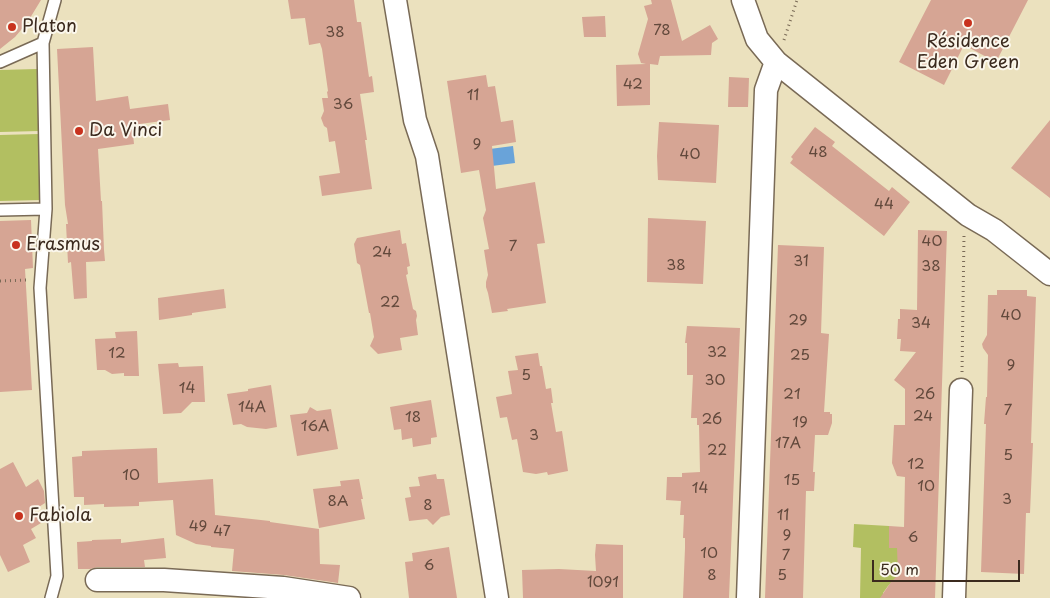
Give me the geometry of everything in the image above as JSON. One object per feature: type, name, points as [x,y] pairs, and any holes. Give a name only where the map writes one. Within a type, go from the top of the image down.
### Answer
[{"type":"street","points":[[395,0],[416,120],[427,156],[497,598]]},
{"type":"street","points":[[743,0],[757,39],[776,62],[968,215],[994,230],[1050,274]]},
{"type":"street","points":[[748,598],[766,90],[776,62]]},
{"type":"street","points":[[954,598],[961,390]]},
{"type":"street","points":[[97,580],[164,580],[283,588],[349,598]]},
{"type":"lane","points":[[51,598],[57,576],[40,279],[46,210],[43,43],[55,0]]},
{"type":"lane","points":[[0,62],[43,43]]},
{"type":"lane","points":[[0,210],[46,210]]},
{"type":"path","points":[[776,62],[797,0]]},
{"type":"path","points":[[961,390],[964,231],[968,215]]},
{"type":"path","points":[[0,281],[40,279]]},
{"type":"green space","points":[[37,69],[39,131],[0,132],[0,70]]},
{"type":"green space","points":[[39,134],[41,200],[0,201],[0,135]]},
{"type":"green space","points":[[854,524],[889,526],[889,547],[898,548],[898,576],[883,593],[883,598],[860,598],[861,548],[853,547]]},
{"type":"water","points":[[513,146],[515,163],[484,167],[482,150]]},
{"type":"building","name":"Platon","points":[[0,0],[41,0],[27,23],[15,37],[0,49]]},
{"type":"building","points":[[288,0],[354,0],[357,22],[361,22],[369,77],[372,76],[374,92],[360,94],[372,189],[322,196],[319,176],[340,173],[335,141],[329,142],[327,128],[324,126],[321,118],[324,111],[322,98],[328,98],[322,49],[320,43],[309,45],[305,18],[291,19]]},
{"type":"building","points":[[651,0],[671,0],[682,41],[710,25],[718,39],[712,43],[711,55],[660,56],[658,65],[650,64],[650,105],[617,106],[616,65],[646,64],[641,63],[638,54],[648,19],[644,6],[652,4]]},
{"type":"building","name":"Résidence Eden Green","points":[[931,0],[1028,0],[996,62],[964,45],[944,85],[899,62]]},
{"type":"building","points":[[605,16],[606,37],[584,37],[582,17]]},
{"type":"building","name":"Da Vinci","points":[[93,47],[96,101],[128,96],[130,109],[168,104],[170,120],[132,125],[134,144],[98,149],[105,261],[86,262],[87,298],[74,299],[71,262],[68,263],[66,224],[68,224],[65,205],[57,49]]},
{"type":"building","points":[[486,75],[488,87],[495,86],[501,122],[513,120],[516,142],[492,146],[496,189],[535,182],[545,243],[537,244],[546,303],[492,313],[486,287],[488,275],[484,250],[489,249],[483,218],[486,210],[479,170],[461,173],[447,81]]},
{"type":"building","points":[[729,77],[749,78],[748,107],[728,107]]},
{"type":"building","points":[[1050,120],[1050,198],[1011,168]]},
{"type":"building","points":[[659,122],[719,125],[716,183],[658,180]]},
{"type":"building","points":[[815,127],[835,142],[832,146],[889,191],[892,187],[910,202],[884,236],[790,163],[793,159],[791,157]]},
{"type":"building","points":[[648,218],[706,221],[703,284],[647,282]]},
{"type":"building","points":[[31,220],[33,268],[25,269],[32,390],[0,392],[0,221]]},
{"type":"building","points":[[400,230],[402,244],[406,243],[410,266],[407,267],[408,274],[406,275],[413,309],[416,311],[417,316],[418,335],[400,338],[402,350],[378,354],[370,346],[374,337],[354,244],[357,238]]},
{"type":"building","points":[[918,230],[947,231],[935,598],[880,598],[898,575],[897,548],[889,548],[889,526],[904,527],[905,477],[897,476],[892,463],[894,425],[905,425],[905,389],[894,380],[916,352],[900,351],[901,339],[897,339],[900,309],[917,310]]},
{"type":"building","points":[[778,245],[824,247],[821,333],[829,334],[824,412],[832,414],[832,423],[828,435],[815,435],[814,491],[806,491],[803,598],[765,598]]},
{"type":"building","points":[[224,289],[226,308],[159,320],[158,298]]},
{"type":"building","points":[[997,290],[1027,290],[1027,296],[1036,297],[1030,513],[1026,513],[1024,574],[981,572],[986,424],[984,424],[988,355],[982,344],[987,335],[988,295],[997,295]]},
{"type":"building","points":[[687,326],[740,328],[729,598],[683,598],[684,515],[680,515],[681,501],[666,500],[667,477],[682,477],[682,473],[700,472],[699,425],[697,425],[697,418],[691,418],[693,375],[687,375],[687,343],[685,343]]},
{"type":"building","points":[[137,331],[139,376],[124,376],[124,373],[112,374],[105,370],[97,370],[95,339],[116,338],[115,332]]},
{"type":"building","points":[[538,353],[546,389],[551,388],[553,403],[551,403],[556,432],[562,431],[568,471],[548,475],[547,472],[536,474],[523,472],[517,439],[512,440],[507,417],[500,418],[496,397],[512,394],[508,371],[518,370],[515,356]]},
{"type":"building","points":[[178,363],[179,367],[203,366],[205,402],[192,402],[181,413],[163,414],[158,364]]},
{"type":"building","points":[[271,385],[277,427],[266,429],[247,427],[241,424],[233,425],[227,394]]},
{"type":"building","points":[[431,400],[437,437],[431,438],[431,444],[413,447],[412,438],[402,440],[401,429],[394,430],[390,407]]},
{"type":"building","points":[[310,407],[317,411],[331,409],[338,449],[297,456],[290,415],[307,413]]},
{"type":"building","points":[[157,448],[158,483],[213,479],[215,515],[319,529],[320,564],[340,565],[338,583],[284,575],[232,571],[234,549],[196,544],[176,535],[173,500],[139,502],[139,506],[104,507],[104,504],[84,505],[84,497],[74,497],[72,457],[82,456],[82,451]]},
{"type":"building","name":"Fabiola","points":[[13,462],[26,487],[38,479],[44,491],[45,503],[34,510],[41,523],[31,529],[36,538],[23,545],[30,562],[8,572],[0,555],[0,469]]},
{"type":"building","points":[[436,474],[437,479],[444,479],[450,515],[441,517],[433,525],[427,519],[409,521],[405,498],[411,497],[409,487],[420,486],[418,477]]},
{"type":"building","points":[[359,479],[365,519],[319,528],[313,489],[341,486],[340,481]]},
{"type":"building","points":[[164,538],[166,558],[144,560],[145,567],[78,569],[77,542],[121,539],[121,543]]},
{"type":"building","points":[[596,544],[623,545],[623,598],[523,598],[522,570],[596,571]]},
{"type":"building","points":[[449,547],[457,598],[409,598],[405,562],[413,561],[412,553]]},
{"type":"place","name":"Résidence Eden Green","points":[[968,23]]},
{"type":"place","name":"Platon","points":[[12,27]]},
{"type":"place","name":"Da Vinci","points":[[79,131]]},
{"type":"place","name":"Erasmus","points":[[16,245]]},
{"type":"place","name":"Fabiola","points":[[19,516]]}]
